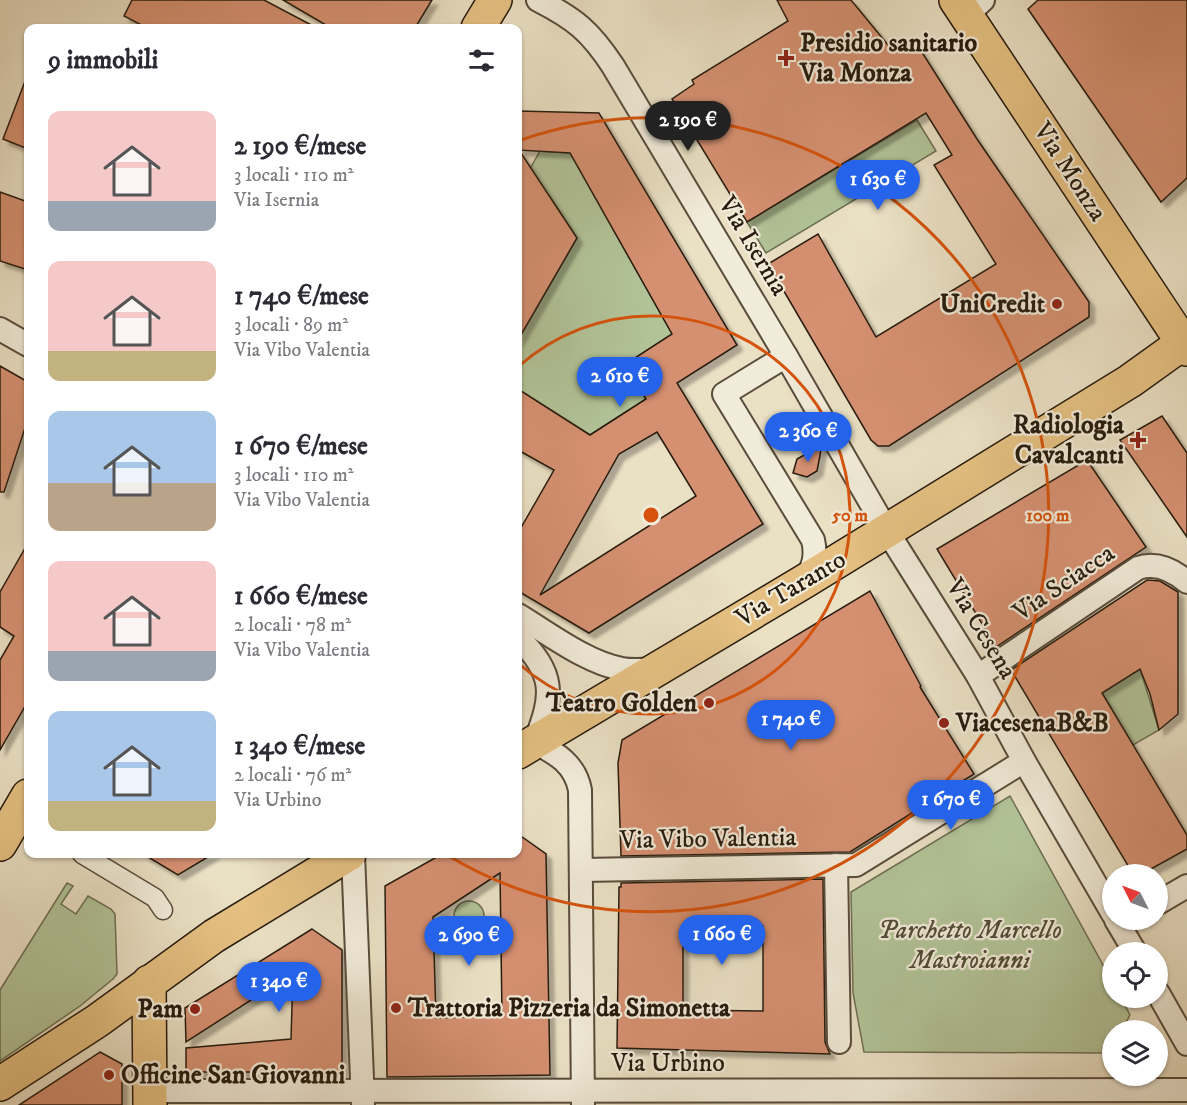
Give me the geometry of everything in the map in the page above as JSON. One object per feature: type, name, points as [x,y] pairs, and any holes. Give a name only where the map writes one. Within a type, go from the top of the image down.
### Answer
[{"type":"main road","points":[[480,24],[495,0]]},
{"type":"main road","name":"Via Monza","points":[[968,5],[1185,346]]},
{"type":"main road","name":"Via Taranto","points":[[526,747],[805,581],[1185,346]]},
{"type":"main road","points":[[0,1084],[97,1021],[214,936],[342,858]]},
{"type":"main road","points":[[149,982],[150,1098]]},
{"type":"street","name":"Via Isernia","points":[[538,0],[568,16],[599,44],[786,356],[887,531]]},
{"type":"street","points":[[0,329],[24,343]]},
{"type":"street","points":[[786,356],[724,394],[813,540],[814,563],[805,581]]},
{"type":"street","name":"Via Cesena","points":[[887,531],[978,676],[1024,761],[1102,891]]},
{"type":"street","name":"Via Sciacca","points":[[978,676],[1138,568],[1147,565],[1160,567],[1172,571],[1187,582]]},
{"type":"street","points":[[522,617],[582,654],[612,667],[633,671],[657,669]]},
{"type":"street","points":[[522,641],[539,660],[546,676],[547,706],[526,747],[562,759],[573,770],[580,790],[583,1098]]},
{"type":"street","name":"Via Vibo Valentia","points":[[582,870],[856,865],[1024,761]]},
{"type":"street","points":[[89,858],[155,898],[163,910]]},
{"type":"street","points":[[353,858],[363,1098]]},
{"type":"street","points":[[836,865],[839,1042]]},
{"type":"street","points":[[1168,897],[1187,886]]},
{"type":"street","points":[[1167,1008],[1187,1044]]},
{"type":"street","name":"Via Urbino","points":[[150,1098],[990,1097],[1187,1090]]},
{"type":"green space","points":[[917,120],[936,151],[766,253],[747,222]]},
{"type":"green space","points":[[540,151],[570,153],[684,355],[624,365],[646,399],[590,435],[522,392],[522,333],[577,238],[550,197],[522,243],[522,183]]},
{"type":"green space","points":[[1140,669],[1159,730],[1133,745],[1102,693]]},
{"type":"green space","name":"Parchetto Marcello Mastroianni","points":[[1010,796],[1102,963],[1102,1008],[1126,1008],[1130,1015],[1127,1020],[1102,1020],[1102,1053],[864,1052],[853,993],[851,892]]},
{"type":"green space","points":[[67,883],[73,886],[61,904],[76,914],[88,896],[111,909],[115,914],[117,974],[80,1006],[0,1061],[0,990]]},
{"type":"green space","points":[[469,901],[480,905],[484,916],[480,927],[469,931],[458,927],[454,916],[458,905]]},
{"type":"building","points":[[132,0],[264,0],[309,24],[139,24],[124,16]]},
{"type":"building","points":[[283,0],[432,0],[417,24],[324,24]]},
{"type":"building","points":[[777,0],[851,0],[893,51],[913,38],[977,139],[1089,302],[1089,317],[889,446],[878,446],[871,440],[768,264],[818,234],[876,337],[996,264],[934,165],[952,155],[926,113],[747,222],[672,99],[694,84],[692,80],[788,21]]},
{"type":"building","points":[[1038,0],[1187,0],[1187,178],[1161,202],[1028,9]]},
{"type":"building","points":[[24,84],[24,147],[3,139]]},
{"type":"building","points":[[522,111],[599,113],[737,345],[677,383],[763,524],[589,633],[522,593],[522,526],[554,470],[522,452],[522,392],[590,435],[646,399],[624,365],[672,334],[570,153],[522,150]],"holes":[[[657,432],[696,496],[540,595],[619,454]]]},
{"type":"building","points":[[522,155],[577,238],[522,333]]},
{"type":"building","points":[[0,192],[24,201],[24,269],[0,261]]},
{"type":"building","points":[[0,366],[24,380],[24,431],[4,492],[0,492]]},
{"type":"building","points":[[1162,416],[1187,453],[1187,537],[1120,440]]},
{"type":"building","points":[[822,445],[817,471],[807,477],[793,473],[797,459]]},
{"type":"building","points":[[1087,460],[1146,547],[996,647],[937,549]]},
{"type":"building","points":[[24,550],[24,708],[0,750],[0,660],[14,636],[0,627],[0,592]]},
{"type":"building","points":[[1147,580],[1160,581],[1178,592],[1178,714],[1159,730],[1150,694],[1140,669],[1102,693],[1187,835],[1187,849],[1160,864],[1127,864],[1011,670]]},
{"type":"building","points":[[870,591],[920,687],[974,774],[850,852],[621,856],[618,763],[622,740]]},
{"type":"building","points":[[522,837],[546,854],[550,1075],[387,1077],[385,886],[435,858],[522,858]],"holes":[[[500,873],[502,1016],[436,1018],[433,917]]]},
{"type":"building","points":[[150,858],[206,858],[178,875]]},
{"type":"building","points":[[823,879],[825,1042],[830,1054],[617,1048],[619,887],[621,883]],"holes":[[[763,926],[763,1011],[683,1010],[683,927]]]},
{"type":"building","points":[[312,929],[342,950],[342,1072],[186,1072],[186,1048],[291,1039],[293,973],[186,1042],[185,1008]]},
{"type":"building","points":[[100,1052],[122,1064],[122,1105],[19,1105]]},
{"type":"place","name":"Presidio sanitario Via Monza","points":[[786,58]]},
{"type":"place","name":"UniCredit","points":[[1057,304]]},
{"type":"place","name":"Radiologia Cavalcanti","points":[[1138,440]]},
{"type":"place","name":"Teatro Golden","points":[[709,703]]},
{"type":"place","name":"ViacesenaB&B","points":[[944,723]]},
{"type":"place","name":"Trattoria Pizzeria da Simonetta","points":[[396,1008]]},
{"type":"place","name":"Pam","points":[[195,1009]]},
{"type":"place","name":"Officine San Giovanni","points":[[109,1075]]}]
